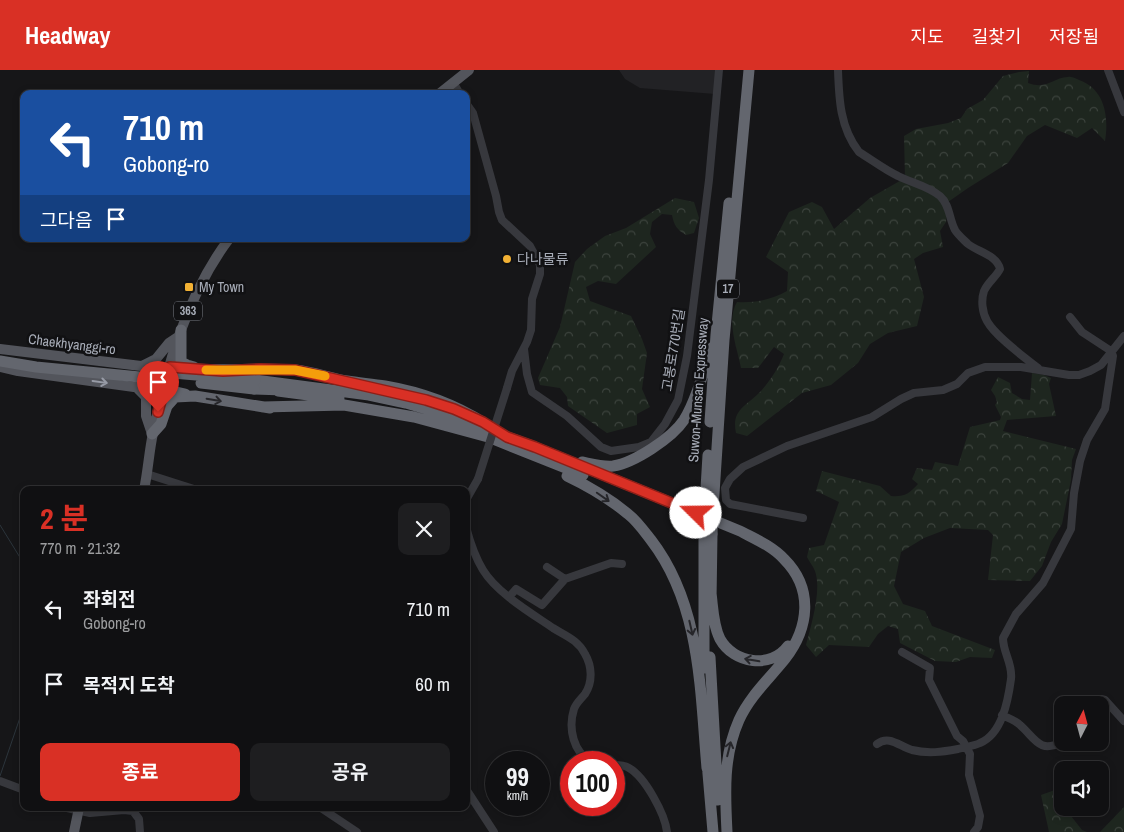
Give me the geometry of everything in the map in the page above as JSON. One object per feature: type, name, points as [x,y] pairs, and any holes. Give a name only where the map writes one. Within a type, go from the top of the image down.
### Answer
[{"type":"highway","name":"Suwon-Munsan Expressway","points":[[712,832],[707,768],[703,634],[716,334],[743,70]]},
{"type":"highway","name":"Suwon-Munsan Expressway","points":[[709,507],[749,70]]},
{"type":"highway","points":[[179,333],[181,362],[187,365],[223,371]]},
{"type":"highway","points":[[255,385],[268,390],[382,406],[470,432],[535,447],[573,460],[594,465],[614,466],[641,456],[684,421],[716,334]]},
{"type":"highway","points":[[0,354],[35,360],[147,371],[255,385],[320,388],[406,403],[450,416],[742,540],[770,556],[789,576],[798,596],[799,619],[792,640],[780,655],[771,659],[753,661],[738,656],[725,646],[720,638],[716,626],[711,593]]},
{"type":"highway","points":[[0,361],[36,367],[147,371]]},
{"type":"highway","points":[[170,367],[223,371],[295,370],[415,392],[460,408],[483,422],[503,440],[583,484],[629,514],[667,563],[684,602],[694,640],[707,768]]},
{"type":"highway","points":[[164,386],[172,391],[195,396],[276,409],[381,415],[447,430],[470,432]]},
{"type":"highway","points":[[268,390],[323,394],[397,405],[450,422],[470,432]]},
{"type":"highway","points":[[152,434],[161,424],[167,406],[175,397],[195,396]]},
{"type":"highway","points":[[263,407],[344,405],[382,410],[449,425]]},
{"type":"highway","points":[[535,447],[740,531],[760,541],[785,560],[799,581],[806,607],[805,617],[798,638],[784,660],[745,708],[730,744],[726,769],[727,832]]},
{"type":"highway","name":"Suwon-Munsan Expressway","points":[[708,532],[711,593],[711,689],[722,832]]},
{"type":"main road","points":[[444,90],[469,70]]},
{"type":"main road","name":"363","points":[[145,486],[152,434],[179,333],[188,309],[227,242]]},
{"type":"main road","points":[[147,371],[179,333]]},
{"type":"main road","name":"Chaekhyanggi-ro","points":[[0,349],[147,371]]},
{"type":"main road","points":[[0,367],[18,372],[136,387],[164,386],[154,367],[147,371]]},
{"type":"main road","points":[[136,387],[146,396],[146,416],[152,434]]},
{"type":"main road","points":[[74,832],[78,811]]},
{"type":"street","name":"고봉로770번길","points":[[524,349],[526,374],[532,392],[567,416],[601,447],[611,451],[639,447],[651,442],[665,424],[678,400],[687,356],[709,180],[719,70]]},
{"type":"street","points":[[838,70],[840,108],[850,138],[859,152],[897,176],[940,196],[945,202],[956,231],[967,243],[999,264],[1000,269],[985,290],[983,309],[987,322],[1038,368]]},
{"type":"street","points":[[1108,70],[1124,112]]},
{"type":"street","points":[[453,82],[458,90]]},
{"type":"street","points":[[470,109],[473,113],[502,220],[530,246],[540,265],[540,274],[532,299],[531,330],[524,349],[512,371],[478,479],[470,493]]},
{"type":"street","points":[[877,744],[882,740],[888,740],[910,750],[934,753],[980,743],[988,739],[996,730],[1009,692],[1012,672],[1003,638],[1016,614],[1043,583],[1071,529],[1074,493],[1080,461],[1087,440],[1104,409],[1113,356],[1111,351],[1082,332],[1070,317]]},
{"type":"street","points":[[803,518],[730,504],[726,500],[726,488],[730,479],[742,468],[787,446],[872,417],[914,393],[943,390],[957,384],[976,369],[985,367],[1038,368],[1063,374],[1079,375],[1090,372],[1101,364],[1124,336]]},
{"type":"street","points":[[147,474],[184,486]]},
{"type":"street","points":[[470,540],[482,570],[493,584],[555,629],[572,638],[585,652],[591,673],[590,685],[574,710],[572,734],[579,751]]},
{"type":"street","points":[[510,596],[516,589],[542,605],[565,579],[611,562],[622,564]]},
{"type":"street","points":[[547,566],[565,579]]},
{"type":"street","points":[[902,652],[930,668],[929,680],[957,736],[963,741],[970,754],[969,775],[980,816],[978,827],[974,832]]},
{"type":"street","points":[[1109,704],[1124,721]]},
{"type":"street","points":[[1002,715],[1017,722],[1040,745],[1054,746]]},
{"type":"street","points":[[625,767],[636,774],[662,812],[666,832]]},
{"type":"street","points":[[2,782],[20,789]]},
{"type":"street","points":[[470,795],[494,832]]},
{"type":"street","points":[[84,811],[90,813],[113,811]]},
{"type":"street","points":[[133,811],[139,819],[140,832]]},
{"type":"street","points":[[326,811],[357,832]]},
{"type":"shaded area","points":[[619,70],[716,70],[715,94],[640,88],[625,79]]},
{"type":"green space","points":[[1029,71],[1028,83],[1040,85],[1071,77],[1088,84],[1095,90],[1100,97],[1105,114],[1105,141],[1092,128],[1077,138],[1045,125],[1027,136],[1008,163],[948,202],[946,222],[940,231],[943,247],[923,253],[914,259],[924,297],[917,326],[888,333],[870,344],[858,363],[831,385],[802,393],[747,436],[736,433],[735,425],[738,413],[768,383],[784,354],[774,347],[758,368],[741,368],[733,334],[732,317],[737,302],[763,300],[787,291],[788,272],[766,257],[789,212],[812,202],[822,207],[834,229],[870,198],[905,178],[904,136],[916,129],[948,123],[961,118],[967,109],[983,100],[1003,76]]},
{"type":"green space","points":[[675,198],[694,202],[699,218],[694,233],[686,235],[676,227],[672,215],[662,214],[652,222],[650,234],[656,247],[616,284],[598,281],[586,287],[590,301],[631,316],[647,353],[642,389],[650,407],[637,414],[637,425],[607,433],[568,406],[567,397],[560,388],[540,385],[538,378],[560,327],[575,262],[587,249],[605,236],[626,228]]},
{"type":"green space","points":[[1032,373],[1051,378],[1049,384],[1056,416],[1007,420],[1003,431],[1076,449],[1072,460],[1071,480],[1062,524],[1051,542],[1042,566],[1030,581],[988,580],[993,535],[988,530],[950,528],[924,538],[901,552],[894,586],[903,604],[925,611],[932,626],[995,650],[992,658],[970,657],[956,662],[935,661],[900,643],[898,629],[888,626],[878,634],[869,647],[829,645],[816,657],[806,645],[817,598],[817,579],[807,557],[809,548],[824,545],[839,502],[816,491],[822,471],[880,486],[891,496],[906,494],[918,484],[912,479],[917,468],[932,470],[935,462],[958,466],[970,427],[1000,420],[1001,417],[995,405],[997,402],[991,390],[998,377],[1010,383],[1012,393],[1022,399],[1030,400]]},
{"type":"green space","points":[[1054,790],[1054,816],[1071,816],[1082,830],[1087,832],[1049,832],[1041,795]]},
{"type":"green space","points":[[1124,807],[1124,832],[1100,832]]},
{"type":"waterway","points":[[0,525],[20,558]]},
{"type":"waterway","points":[[0,776],[20,718]]},
{"type":"slow traffic","points":[[206,370],[295,370],[325,376]]},
{"type":"place","name":"다나물류","points":[[507,259]]},
{"type":"place","name":"My Town","points":[[189,287]]},
{"type":"route","points":[[158,412],[170,367],[223,371],[261,369],[306,372],[426,400],[454,409],[483,422],[507,437],[696,513]]}]
